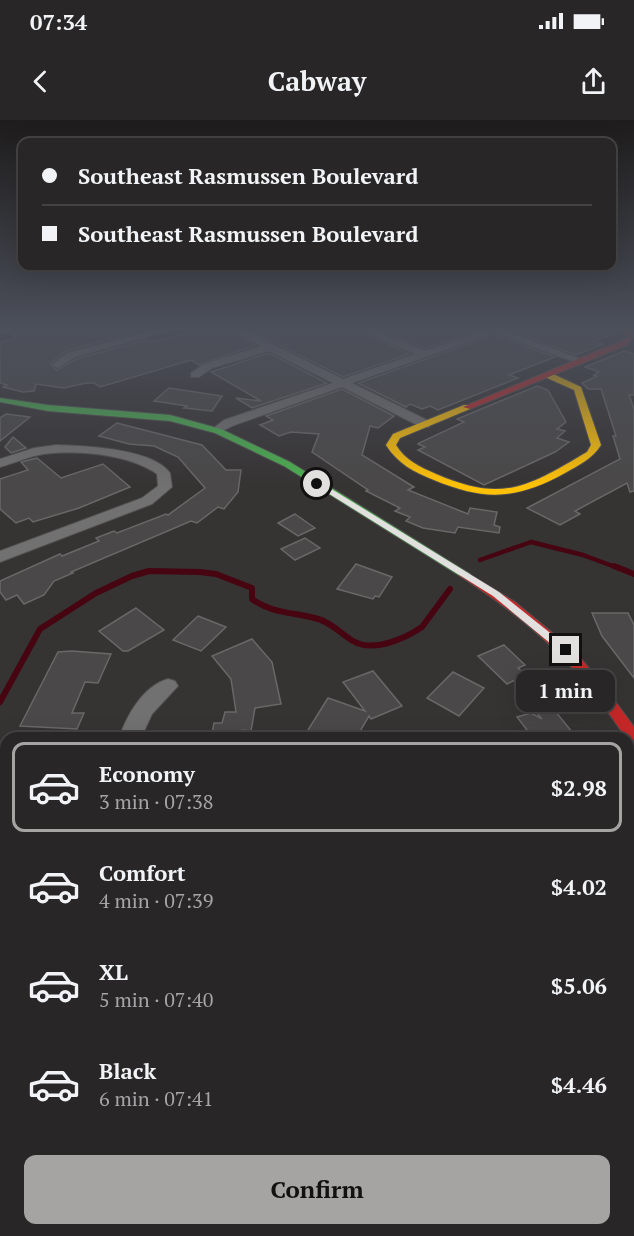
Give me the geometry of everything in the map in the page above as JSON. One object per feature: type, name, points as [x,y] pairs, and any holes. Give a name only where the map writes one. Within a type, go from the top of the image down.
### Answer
[{"type":"street","points":[[342,382],[425,424]]},
{"type":"street","points":[[217,430],[228,423],[342,382]]},
{"type":"street","points":[[530,382],[396,436],[391,445],[396,457],[458,489],[494,497],[516,493],[585,457],[596,448],[578,389],[563,382]]},
{"type":"street","points":[[0,400],[39,407],[152,415],[217,430],[239,438],[299,472],[510,604],[583,668],[629,732]]},
{"type":"street","points":[[0,463],[44,450],[77,450],[131,458],[151,464],[161,470],[165,477],[165,487],[147,501],[0,557]]},
{"type":"street","points":[[132,732],[143,708],[168,686]]},
{"type":"building","points":[[117,382],[100,387],[94,383],[86,383],[64,388],[36,384],[34,391],[23,392],[3,387],[7,385],[0,383]]},
{"type":"building","points":[[228,382],[327,383],[252,408],[236,398],[261,401]]},
{"type":"building","points":[[508,382],[438,410],[430,406],[422,409],[410,404],[406,407],[358,383]]},
{"type":"building","points":[[634,382],[634,395],[629,395],[634,409],[634,491],[630,492],[627,483],[575,511],[580,514],[560,525],[527,508],[620,459],[613,436],[616,436],[601,389],[588,389],[582,383]]},
{"type":"building","points":[[537,386],[548,390],[566,422],[557,429],[565,431],[557,438],[569,442],[555,452],[484,485],[418,450],[425,447],[419,443],[464,422],[457,419]]},
{"type":"building","points":[[169,388],[222,396],[212,411],[184,408],[187,406],[154,401]]},
{"type":"building","points":[[342,389],[394,416],[378,428],[370,426],[362,455],[414,487],[408,490],[468,514],[470,508],[497,512],[494,525],[500,527],[499,533],[458,527],[455,533],[423,528],[406,521],[410,517],[395,511],[400,508],[366,491],[368,490],[312,452],[319,434],[291,432],[279,436],[260,425],[273,420],[266,416]]},
{"type":"building","points":[[6,414],[30,417],[0,441],[0,418]]},
{"type":"building","points":[[117,423],[202,445],[226,470],[241,470],[238,492],[224,509],[218,507],[197,523],[191,521],[71,572],[73,573],[54,581],[44,595],[24,604],[17,595],[6,600],[0,592],[0,581],[60,554],[62,556],[99,541],[96,538],[168,515],[205,488],[178,457],[154,446],[129,444],[99,436]]},
{"type":"building","points":[[13,437],[26,448],[11,453],[5,447]]},
{"type":"building","points":[[37,458],[61,478],[103,464],[130,487],[79,508],[33,522],[29,518],[16,523],[0,509],[0,479],[28,470],[21,462]]},
{"type":"building","points":[[295,514],[315,528],[298,536],[278,523]]},
{"type":"building","points":[[305,538],[320,548],[295,560],[281,549]]},
{"type":"building","points":[[356,564],[392,577],[379,597],[375,596],[373,599],[337,589]]},
{"type":"building","points":[[136,608],[164,630],[128,651],[123,651],[99,631]]},
{"type":"building","points":[[592,613],[628,613],[634,625],[634,678],[602,636]]},
{"type":"building","points":[[198,616],[226,627],[201,651],[173,640]]},
{"type":"building","points":[[252,639],[272,662],[281,704],[255,708],[251,731],[212,732],[214,723],[222,723],[225,712],[236,712],[231,679],[212,656]]},
{"type":"building","points":[[504,645],[525,665],[518,668],[526,675],[507,684],[478,656]]},
{"type":"building","points":[[58,652],[111,654],[98,683],[85,682],[72,713],[84,713],[77,729],[20,726]]},
{"type":"building","points":[[373,671],[402,706],[371,719],[369,716],[360,732],[307,732],[328,698],[365,711],[343,682]]},
{"type":"building","points":[[453,672],[484,688],[459,716],[427,698]]},
{"type":"building","points":[[552,706],[572,732],[528,732],[517,717],[531,713],[542,719],[536,712]]},
{"type":"waterway","points":[[480,560],[531,542],[583,555],[618,568]]},
{"type":"waterway","points":[[614,566],[634,574]]},
{"type":"waterway","points":[[0,702],[40,629],[96,593],[132,576],[149,571],[216,574],[252,588],[252,599],[260,604],[323,621],[353,641],[370,646],[398,640],[422,627],[450,589]]},
{"type":"traffic: fast","points":[[0,400],[48,408],[170,418],[218,431],[287,464],[464,574]]},
{"type":"traffic: slow","points":[[467,407],[396,436],[391,445],[410,465],[459,487],[479,492],[515,491],[550,477],[590,454],[596,445],[578,389],[563,382]]},
{"type":"traffic: jam","points":[[467,407],[528,382]]},
{"type":"traffic: jam","points":[[464,574],[496,594],[556,641],[596,685],[629,732]]},
{"type":"route","points":[[317,484],[496,594],[566,650]]}]
